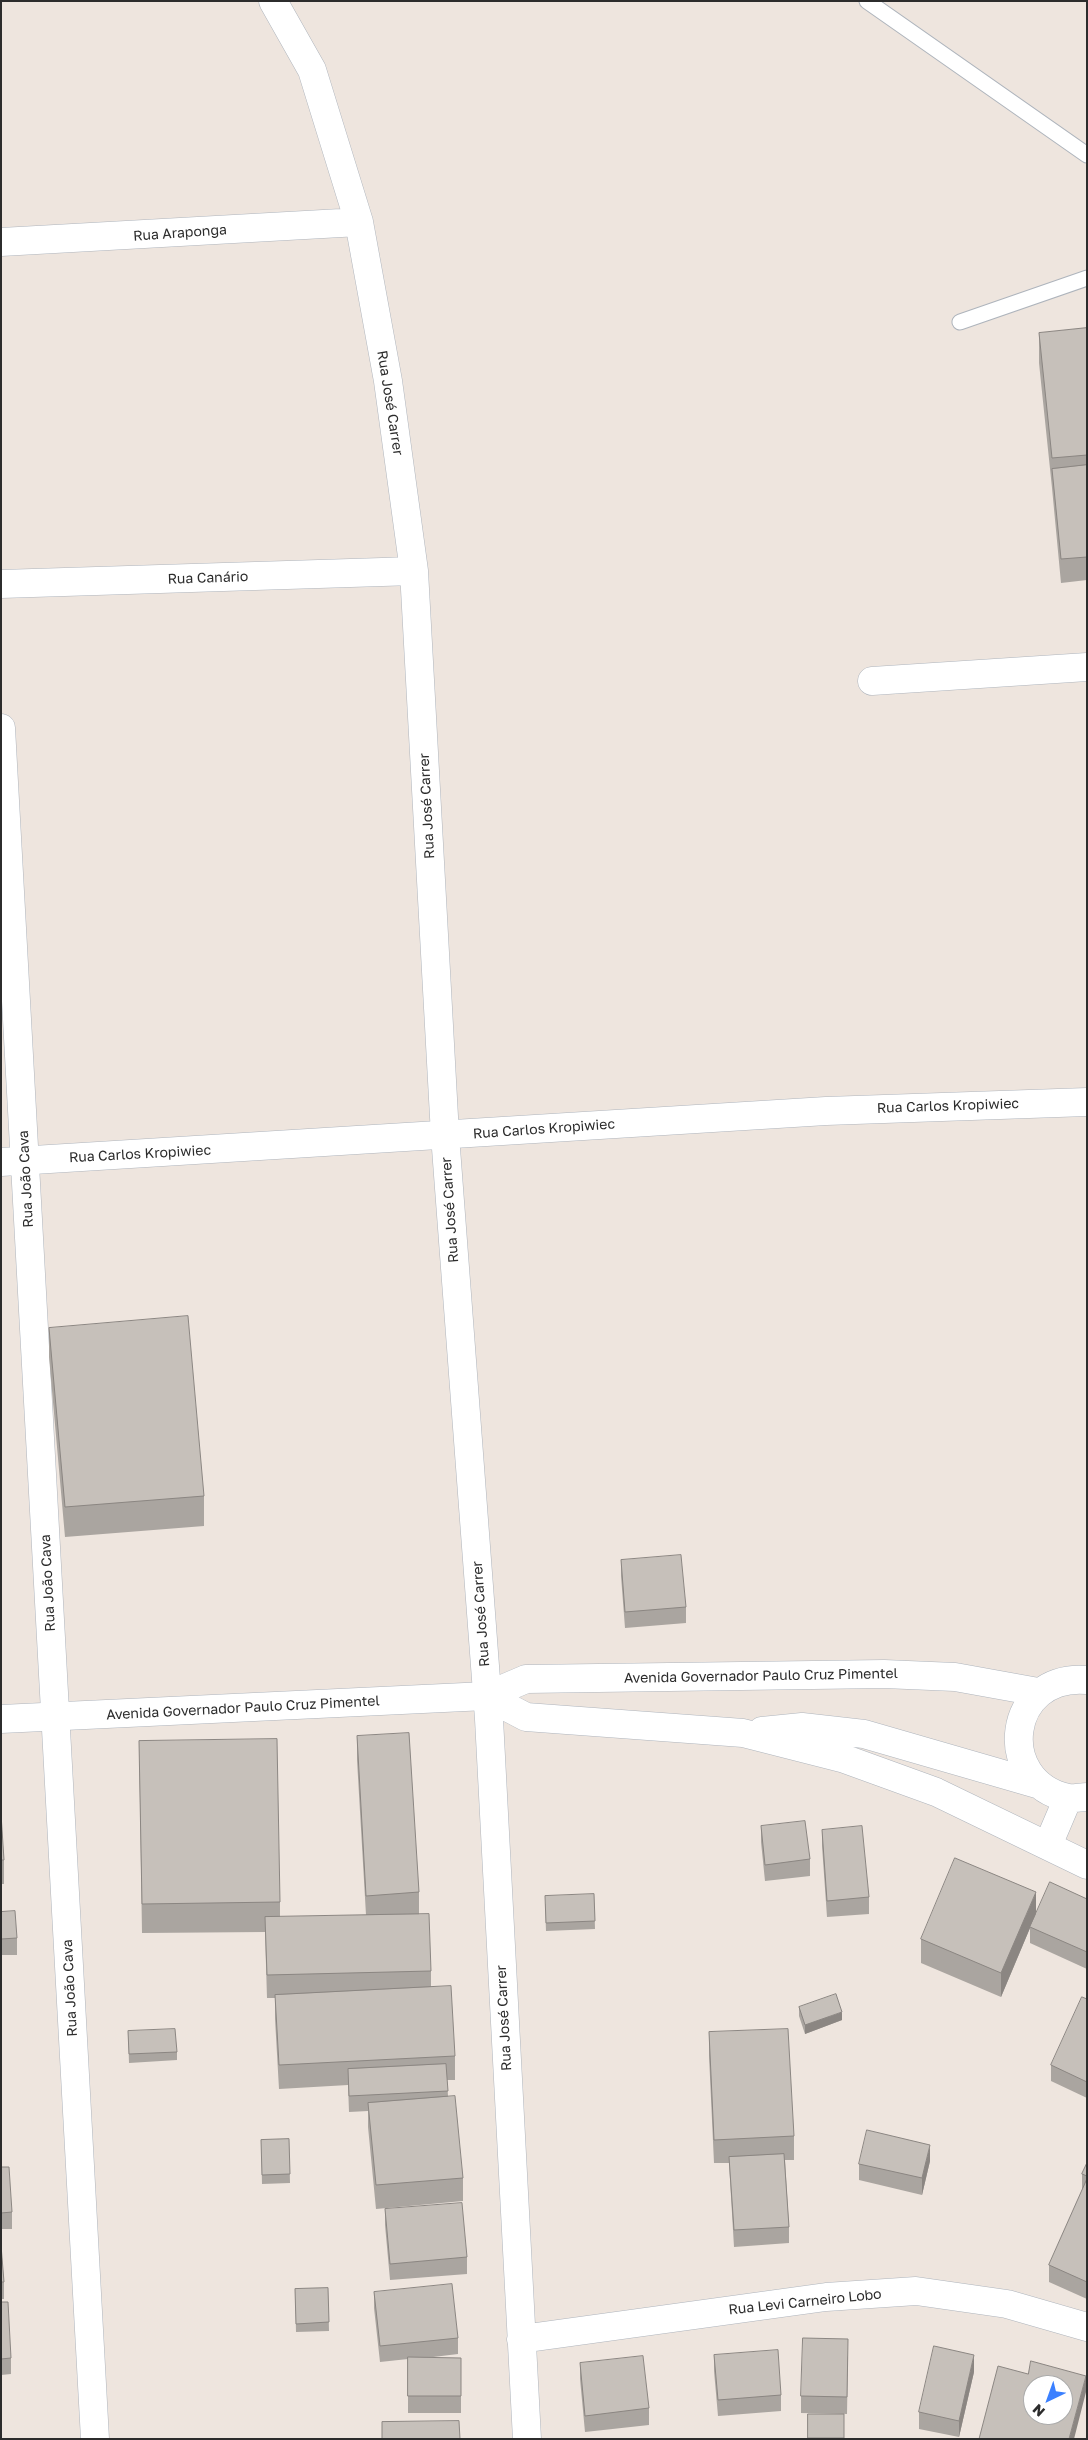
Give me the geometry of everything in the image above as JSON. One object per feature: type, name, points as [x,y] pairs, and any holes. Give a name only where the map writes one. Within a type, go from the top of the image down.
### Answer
[{"type":"street","name":"Rua José Carrer","points":[[273,1],[312,70],[359,222],[388,381],[414,570],[444,1136],[489,1719],[520,2339],[527,2439]]},
{"type":"street","name":"Rua Araponga","points":[[1,242],[359,222]]},
{"type":"street","name":"Rua Canário","points":[[1,584],[414,570]]},
{"type":"street","points":[[872,681],[1087,667]]},
{"type":"street","name":"Rua João Cava","points":[[1,728],[13,1162],[55,1717],[95,2439]]},
{"type":"street","name":"Rua Carlos Kropiwiec","points":[[13,1162],[826,1112],[1087,1102]]},
{"type":"street","name":"Avenida Governador Paulo Cruz Pimentel","points":[[1,1718],[486,1696],[526,1679],[864,1674],[955,1677],[1038,1692]]},
{"type":"street","points":[[1036,1784],[1019,1755],[1019,1721],[1038,1692],[1081,1678]]},
{"type":"street","points":[[486,1696],[526,1717],[743,1733],[802,1727],[864,1734],[1036,1784],[1077,1798],[1048,1845]]},
{"type":"street","points":[[743,1733],[845,1759],[927,1789],[1087,1865]]},
{"type":"street","name":"Rua Levi Carneiro Lobo","points":[[520,2339],[826,2297],[916,2291],[1007,2304],[1087,2327]]},
{"type":"lane","points":[[868,1],[1087,155]]},
{"type":"lane","points":[[960,322],[1087,278]]},
{"type":"building","points":[[1087,328],[1087,455],[1052,458],[1039,333]]},
{"type":"building","points":[[1087,465],[1087,557],[1061,559],[1052,469]]},
{"type":"building","points":[[188,1316],[204,1496],[65,1507],[49,1328]]},
{"type":"building","points":[[681,1555],[686,1607],[625,1612],[621,1560]]},
{"type":"building","points":[[409,1733],[419,1892],[366,1896],[357,1736]]},
{"type":"building","points":[[277,1739],[280,1902],[142,1904],[139,1741]]},
{"type":"building","points":[[1,1814],[4,1860],[1,1860]]},
{"type":"building","points":[[805,1821],[810,1859],[765,1865],[761,1826]]},
{"type":"building","points":[[862,1826],[869,1897],[827,1901],[822,1830]]},
{"type":"building","points":[[955,1858],[1036,1892],[1001,1973],[921,1939]]},
{"type":"building","points":[[1050,1882],[1087,1899],[1087,1952],[1030,1927]]},
{"type":"building","points":[[594,1894],[595,1921],[546,1923],[545,1896]]},
{"type":"building","points":[[15,1911],[17,1938],[1,1939],[1,1912]]},
{"type":"building","points":[[429,1914],[431,1971],[267,1975],[265,1917]]},
{"type":"building","points":[[451,1986],[455,2056],[279,2065],[275,1995]]},
{"type":"building","points":[[836,1994],[842,2012],[805,2025],[799,2007]]},
{"type":"building","points":[[1082,1997],[1087,1999],[1087,2082],[1051,2065]]},
{"type":"building","points":[[175,2029],[177,2052],[129,2054],[128,2031]]},
{"type":"building","points":[[788,2029],[794,2136],[714,2140],[709,2032]]},
{"type":"building","points":[[446,2064],[448,2091],[349,2096],[348,2069]]},
{"type":"building","points":[[455,2096],[463,2178],[376,2185],[368,2103]]},
{"type":"building","points":[[867,2130],[930,2145],[922,2178],[859,2164]]},
{"type":"building","points":[[289,2139],[290,2174],[262,2175],[261,2140]]},
{"type":"building","points":[[784,2154],[789,2227],[734,2230],[729,2157]]},
{"type":"building","points":[[1087,2163],[1087,2176],[1082,2174]]},
{"type":"building","points":[[1,2167],[9,2167],[12,2212],[1,2213]]},
{"type":"building","points":[[1087,2179],[1087,2282],[1049,2265]]},
{"type":"building","points":[[462,2203],[467,2257],[390,2264],[385,2209]]},
{"type":"building","points":[[1,2245],[4,2282],[1,2282]]},
{"type":"building","points":[[452,2284],[458,2338],[380,2346],[374,2292]]},
{"type":"building","points":[[328,2288],[329,2322],[296,2324],[295,2289]]},
{"type":"building","points":[[1,2302],[8,2302],[11,2358],[1,2359]]},
{"type":"building","points":[[803,2338],[848,2339],[847,2397],[801,2396]]},
{"type":"building","points":[[934,2346],[974,2355],[959,2421],[919,2412]]},
{"type":"building","points":[[778,2350],[781,2395],[718,2400],[714,2355]]},
{"type":"building","points":[[643,2356],[649,2408],[585,2416],[580,2363]]},
{"type":"building","points":[[408,2357],[461,2358],[461,2396],[408,2396]]},
{"type":"building","points":[[1031,2361],[1086,2376],[1073,2424],[1073,2375],[1023,2375],[1023,2425],[1073,2425],[1069,2439],[979,2439],[998,2366],[1028,2374]]},
{"type":"building","points":[[808,2414],[844,2414],[844,2438],[808,2438]]},
{"type":"building","points":[[459,2421],[460,2439],[382,2439],[382,2422]]}]
